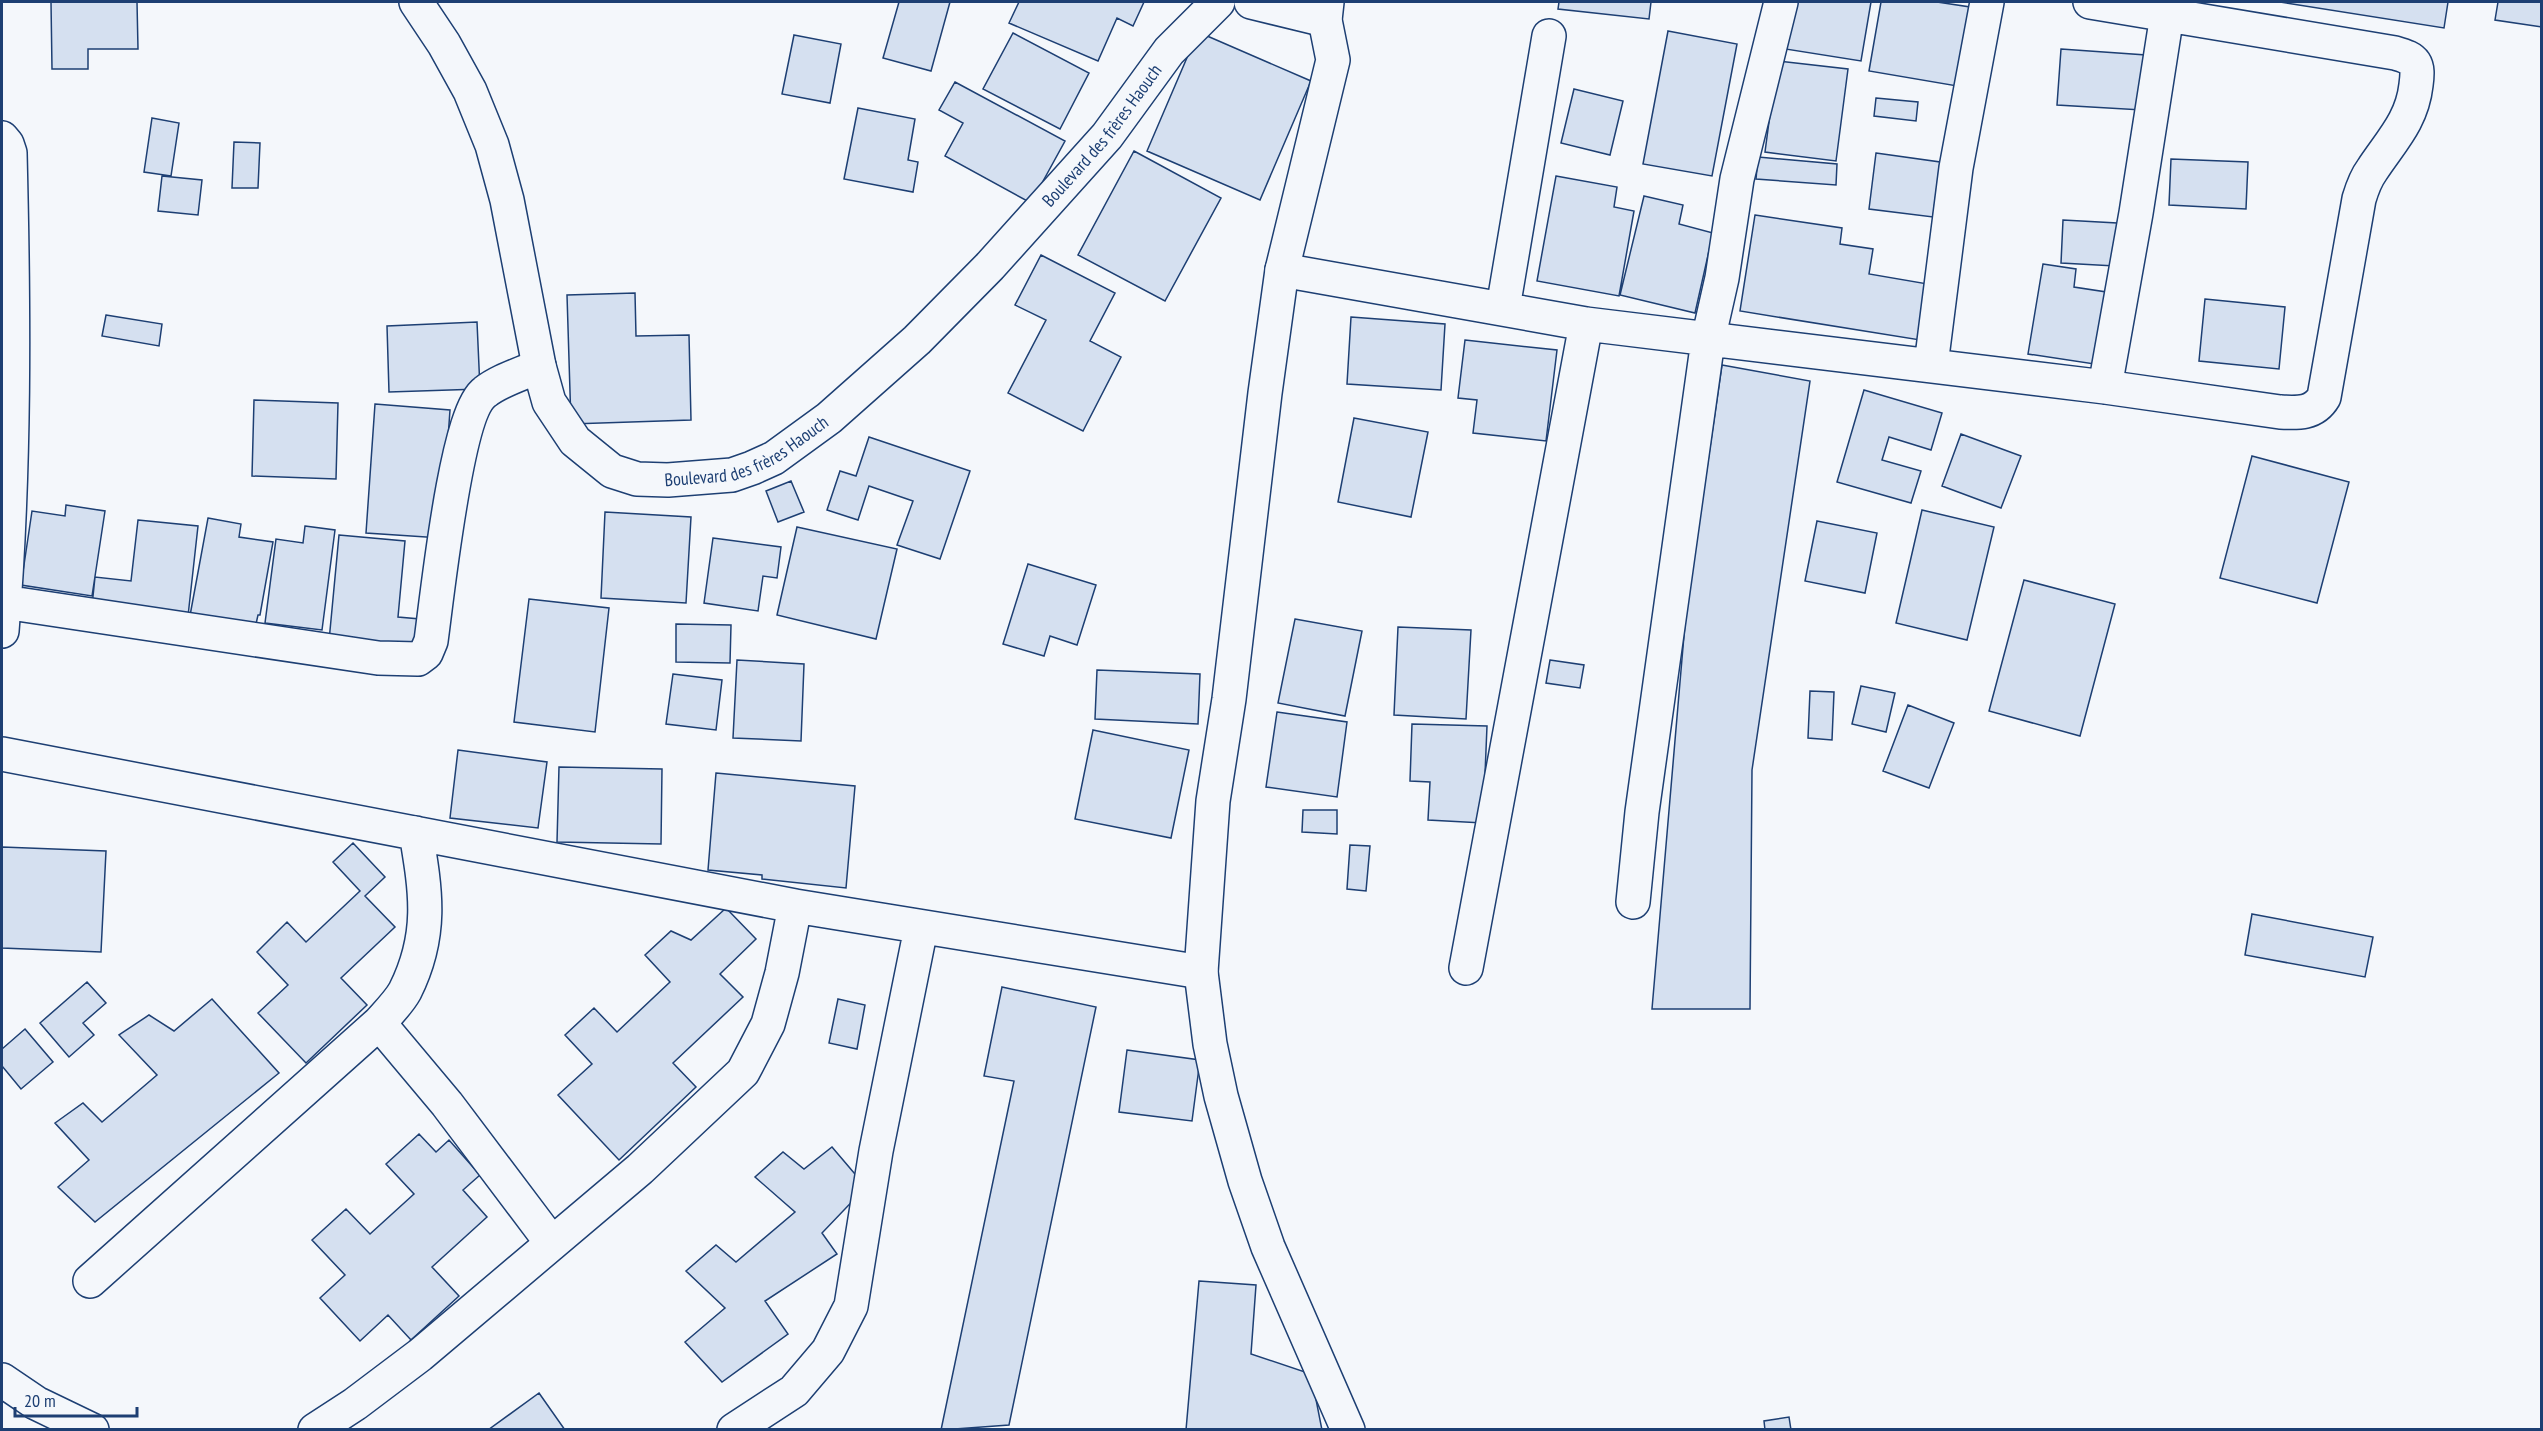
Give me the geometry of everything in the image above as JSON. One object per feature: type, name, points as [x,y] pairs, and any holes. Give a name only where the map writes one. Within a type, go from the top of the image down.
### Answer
[{"type":"street","name":"Boulevard des frères Haouch","points":[[416,2],[444,44],[470,91],[492,145],[507,200],[539,366],[549,402],[574,441],[612,471],[637,479],[704,478],[732,475],[774,458],[829,418],[917,340],[982,274],[1107,136],[1169,51],[1218,2]]},
{"type":"street","points":[[1251,2],[1326,11],[1333,60],[1282,270],[1229,699],[1213,801],[1201,972],[1210,1044],[1221,1096],[1245,1181],[1268,1247],[1348,1430]]},
{"type":"street","points":[[1634,902],[1642,812],[1708,340],[1722,278],[1737,179],[1781,2]]},
{"type":"street","points":[[1931,365],[1956,168],[1987,2]]},
{"type":"street","points":[[1282,270],[1586,324],[2105,387],[2280,412],[2299,413],[2317,406],[2324,397],[2359,199],[2371,171],[2399,135],[2408,118],[2415,93],[2417,67],[2411,58],[2405,56],[2168,7],[2090,2]]},
{"type":"street","points":[[2105,387],[2136,213],[2168,7]]},
{"type":"street","points":[[1503,308],[1548,36]]},
{"type":"street","points":[[2,138],[10,153],[14,314],[10,486],[3,617],[406,660],[418,659],[426,653],[431,641],[456,473],[471,412],[484,392],[539,366]]},
{"type":"street","points":[[1466,968],[1586,324]]},
{"type":"street","points":[[2,754],[795,906],[1201,972]]},
{"type":"street","points":[[90,1281],[379,1023],[404,992],[422,947],[426,894],[416,833]]},
{"type":"street","points":[[315,1430],[355,1404],[420,1355],[640,1168],[743,1072],[768,1024],[782,973],[795,906]]},
{"type":"street","points":[[734,1430],[794,1391],[828,1351],[851,1306],[876,1151],[921,928]]},
{"type":"street","points":[[379,1023],[447,1104],[551,1242]]},
{"type":"street","points":[[2,1380],[36,1403],[92,1430]]},
{"type":"street","points":[[2,1408],[36,1403]]},
{"type":"building","points":[[51,2],[137,2],[138,49],[88,49],[88,69],[52,69]]},
{"type":"building","points":[[899,2],[950,2],[931,71],[883,58]]},
{"type":"building","points":[[1019,2],[1144,2],[1133,26],[1117,18],[1098,61],[1009,23]]},
{"type":"building","points":[[1559,2],[1651,2],[1649,19],[1558,9]]},
{"type":"building","points":[[1787,2],[1871,2],[1861,61],[1779,48]]},
{"type":"building","points":[[1881,2],[1937,2],[1970,7],[1957,86],[1869,71]]},
{"type":"building","points":[[2280,2],[2448,2],[2444,28]]},
{"type":"building","points":[[2498,2],[2542,2],[2542,27],[2495,20]]},
{"type":"building","points":[[1668,31],[1737,44],[1712,176],[1643,164]]},
{"type":"building","points":[[1198,32],[1311,81],[1260,200],[1147,151]]},
{"type":"building","points":[[1013,33],[1089,73],[1060,129],[983,89]]},
{"type":"building","points":[[794,35],[841,44],[830,103],[782,94]]},
{"type":"building","points":[[2061,49],[2146,55],[2142,110],[2057,105]]},
{"type":"building","points":[[1777,61],[1848,69],[1836,161],[1765,152]]},
{"type":"building","points":[[955,82],[1065,141],[1031,203],[945,156],[963,123],[939,110]]},
{"type":"building","points":[[1574,89],[1623,101],[1610,155],[1561,143]]},
{"type":"building","points":[[1876,98],[1918,102],[1916,121],[1874,116]]},
{"type":"building","points":[[858,108],[915,119],[908,160],[918,162],[913,192],[844,179]]},
{"type":"building","points":[[152,118],[179,123],[171,176],[144,172]]},
{"type":"building","points":[[234,142],[260,143],[258,188],[232,188]]},
{"type":"building","points":[[1134,151],[1221,198],[1165,301],[1078,255]]},
{"type":"building","points":[[1876,153],[1940,162],[1933,217],[1869,209]]},
{"type":"building","points":[[1758,157],[1837,164],[1836,185],[1756,179]]},
{"type":"building","points":[[2171,159],[2248,162],[2246,209],[2169,205]]},
{"type":"building","points":[[162,176],[202,180],[198,215],[158,211]]},
{"type":"building","points":[[1556,176],[1617,187],[1614,207],[1634,211],[1619,296],[1537,281]]},
{"type":"building","points":[[1644,196],[1683,205],[1679,224],[1713,233],[1695,313],[1620,295]]},
{"type":"building","points":[[1755,215],[1842,228],[1840,244],[1873,249],[1869,274],[1928,284],[1920,340],[1740,311]]},
{"type":"building","points":[[2063,220],[2117,223],[2115,266],[2061,263]]},
{"type":"building","points":[[1041,255],[1115,293],[1090,341],[1121,357],[1083,431],[1008,393],[1046,320],[1015,305]]},
{"type":"building","points":[[2043,264],[2076,269],[2074,287],[2126,295],[2114,367],[2028,354]]},
{"type":"building","points":[[635,293],[636,336],[689,335],[691,420],[571,424],[567,295]]},
{"type":"building","points":[[2205,299],[2285,307],[2279,369],[2199,361]]},
{"type":"building","points":[[106,315],[162,324],[159,346],[102,336]]},
{"type":"building","points":[[1351,317],[1445,324],[1441,390],[1347,384]]},
{"type":"building","points":[[477,322],[480,389],[389,392],[387,326]]},
{"type":"building","points":[[1465,340],[1557,350],[1546,441],[1473,433],[1477,400],[1458,398]]},
{"type":"building","points":[[1722,365],[1810,381],[1752,770],[1750,1009],[1652,1009],[1686,612]]},
{"type":"building","points":[[1864,390],[1942,413],[1931,450],[1889,437],[1882,460],[1921,471],[1911,503],[1837,482]]},
{"type":"building","points":[[254,400],[338,403],[336,479],[252,476]]},
{"type":"building","points":[[375,404],[450,410],[441,538],[366,533]]},
{"type":"building","points":[[1354,418],[1428,432],[1411,517],[1338,502]]},
{"type":"building","points":[[1961,434],[2021,456],[2001,508],[1942,486]]},
{"type":"building","points":[[869,437],[970,471],[940,559],[897,545],[913,501],[869,486],[858,520],[827,510],[840,471],[856,476]]},
{"type":"building","points":[[2252,456],[2349,482],[2317,603],[2220,578]]},
{"type":"building","points":[[791,481],[804,512],[778,522],[766,491]]},
{"type":"building","points":[[66,505],[105,511],[92,596],[21,585],[32,511],[65,516]]},
{"type":"building","points":[[1922,510],[1994,527],[1967,640],[1896,623]]},
{"type":"building","points":[[605,512],[691,517],[686,603],[601,598]]},
{"type":"building","points":[[208,518],[241,524],[239,537],[273,542],[260,615],[258,615],[254,633],[189,621]]},
{"type":"building","points":[[138,520],[198,526],[188,616],[92,606],[95,577],[131,581]]},
{"type":"building","points":[[1817,521],[1877,533],[1865,593],[1805,581]]},
{"type":"building","points":[[305,526],[335,530],[322,630],[265,623],[276,539],[303,543]]},
{"type":"building","points":[[797,527],[897,549],[876,639],[777,615]]},
{"type":"building","points":[[339,535],[405,541],[398,617],[420,619],[417,655],[329,641]]},
{"type":"building","points":[[713,538],[781,547],[777,578],[763,576],[758,611],[704,603]]},
{"type":"building","points":[[1028,564],[1096,585],[1077,645],[1050,636],[1044,656],[1003,644]]},
{"type":"building","points":[[2024,580],[2115,604],[2080,736],[1989,711]]},
{"type":"building","points":[[529,599],[609,608],[595,732],[514,722]]},
{"type":"building","points":[[1295,619],[1362,631],[1345,716],[1278,703]]},
{"type":"building","points":[[676,624],[731,625],[730,663],[676,662]]},
{"type":"building","points":[[1398,627],[1471,630],[1466,719],[1394,715]]},
{"type":"building","points":[[737,660],[804,664],[801,741],[733,738]]},
{"type":"building","points":[[1550,660],[1584,665],[1580,688],[1546,683]]},
{"type":"building","points":[[1097,670],[1200,674],[1198,724],[1095,719]]},
{"type":"building","points":[[673,674],[722,680],[716,730],[666,724]]},
{"type":"building","points":[[1861,686],[1895,693],[1886,732],[1852,724]]},
{"type":"building","points":[[1810,691],[1834,692],[1832,740],[1808,738]]},
{"type":"building","points":[[1908,705],[1954,723],[1929,788],[1883,771]]},
{"type":"building","points":[[1277,712],[1347,722],[1337,797],[1266,787]]},
{"type":"building","points":[[1412,724],[1487,726],[1483,823],[1428,820],[1430,782],[1410,781]]},
{"type":"building","points":[[1093,730],[1189,750],[1171,838],[1075,819]]},
{"type":"building","points":[[458,750],[547,762],[538,828],[450,818]]},
{"type":"building","points":[[559,767],[662,769],[661,844],[557,842]]},
{"type":"building","points":[[716,773],[855,786],[846,888],[762,879],[762,875],[708,870]]},
{"type":"building","points":[[1303,810],[1337,810],[1337,834],[1302,832]]},
{"type":"building","points":[[353,843],[385,877],[365,896],[395,927],[341,978],[367,1005],[306,1063],[258,1013],[288,985],[257,952],[287,922],[306,942],[360,891],[333,862]]},
{"type":"building","points":[[1350,845],[1370,846],[1366,891],[1347,889]]},
{"type":"building","points":[[2,847],[106,851],[101,952],[2,948]]},
{"type":"building","points":[[726,908],[756,939],[720,974],[743,997],[673,1063],[696,1087],[619,1160],[558,1095],[592,1064],[565,1035],[594,1008],[617,1032],[670,982],[645,955],[671,931],[691,940]]},
{"type":"building","points":[[2252,914],[2373,937],[2365,977],[2245,955]]},
{"type":"building","points":[[87,982],[106,1003],[83,1023],[94,1035],[69,1057],[40,1023]]},
{"type":"building","points":[[1002,987],[1096,1007],[1009,1425],[941,1430],[1014,1081],[984,1076]]},
{"type":"building","points":[[212,999],[279,1073],[95,1222],[58,1187],[89,1160],[55,1123],[83,1103],[102,1122],[157,1075],[119,1035],[149,1015],[174,1031]]},
{"type":"building","points":[[838,999],[865,1005],[857,1049],[829,1043]]},
{"type":"building","points":[[25,1029],[53,1062],[21,1089],[2,1066],[2,1049]]},
{"type":"building","points":[[1127,1050],[1200,1060],[1192,1121],[1119,1112]]},
{"type":"building","points":[[419,1134],[436,1152],[449,1140],[480,1175],[463,1190],[487,1217],[432,1267],[459,1296],[411,1340],[388,1315],[360,1341],[320,1298],[345,1275],[312,1240],[346,1209],[370,1234],[414,1194],[386,1164]]},
{"type":"building","points":[[832,1147],[866,1187],[822,1233],[837,1254],[765,1301],[788,1334],[722,1382],[685,1342],[725,1308],[686,1271],[716,1245],[736,1262],[795,1212],[755,1177],[783,1152],[804,1169]]},
{"type":"building","points":[[1199,1281],[1256,1285],[1251,1354],[1311,1374],[1322,1430],[1186,1430]]},
{"type":"building","points":[[539,1393],[565,1430],[488,1430]]},
{"type":"building","points":[[1789,1417],[1791,1430],[1765,1430],[1764,1421]]}]
